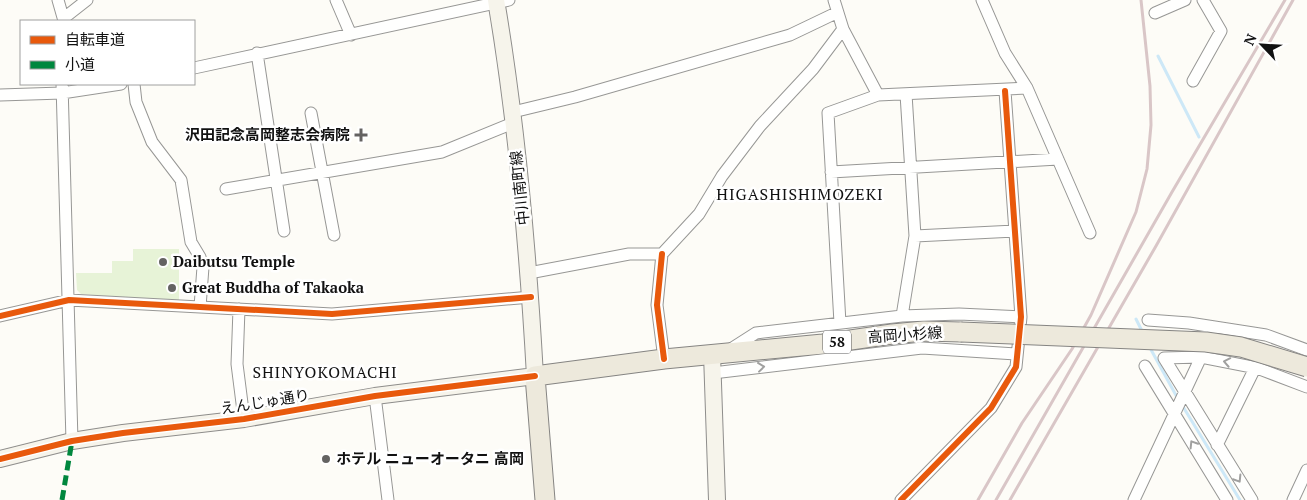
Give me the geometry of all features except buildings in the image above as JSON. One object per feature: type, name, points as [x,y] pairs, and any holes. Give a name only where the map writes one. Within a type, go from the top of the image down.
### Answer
[{"type":"main road","name":"高岡小杉線","points":[[535,376],[664,359],[823,344],[892,334],[961,332],[1206,342],[1241,347],[1307,367]]},
{"type":"main road","points":[[535,376],[545,500]]},
{"type":"street","points":[[58,0],[64,19],[88,0]]},
{"type":"street","points":[[336,0],[351,35]]},
{"type":"street","points":[[834,0],[836,12],[843,29],[878,95]]},
{"type":"street","points":[[982,0],[1006,53],[1027,88],[1090,233]]},
{"type":"street","points":[[1155,14],[1185,0]]},
{"type":"street","points":[[1193,81],[1221,31],[1203,0]]},
{"type":"street","points":[[195,68],[257,53],[351,35],[406,20],[500,1]]},
{"type":"street","name":"中川南町線","points":[[500,1],[529,273],[535,376]]},
{"type":"street","points":[[226,189],[442,152],[513,117],[575,97],[790,35],[836,12]]},
{"type":"street","points":[[664,359],[657,305],[662,254],[700,214],[722,176],[760,126],[813,69],[843,29]]},
{"type":"street","points":[[257,53],[278,180],[284,230]]},
{"type":"street","points":[[0,95],[106,85]]},
{"type":"street","points":[[134,85],[136,102],[152,142],[181,180],[191,242],[203,266],[200,307]]},
{"type":"street","points":[[62,88],[72,441]]},
{"type":"street","points":[[840,323],[828,113],[878,95],[1005,91],[1027,88]]},
{"type":"street","points":[[901,500],[991,408],[1016,367],[1020,317],[1005,91]]},
{"type":"street","points":[[902,316],[914,236],[906,94]]},
{"type":"street","points":[[311,113],[334,236]]},
{"type":"street","points":[[831,172],[1058,159]]},
{"type":"street","points":[[914,236],[1015,231]]},
{"type":"street","points":[[529,273],[629,254],[662,254]]},
{"type":"street","points":[[0,316],[69,300],[332,314],[531,297]]},
{"type":"street","points":[[239,309],[237,364],[244,418]]},
{"type":"street","points":[[717,500],[713,373],[718,353],[756,333],[902,316],[959,314],[1020,317]]},
{"type":"street","points":[[1148,320],[1266,335],[1307,350]]},
{"type":"street","points":[[1134,500],[1201,357],[1207,326]]},
{"type":"street","points":[[713,373],[922,348],[1016,354]]},
{"type":"street","points":[[1252,500],[1184,394],[1164,358],[1201,357],[1255,368],[1307,387]]},
{"type":"street","points":[[1145,366],[1176,411],[1227,500]]},
{"type":"street","points":[[1211,470],[1255,368]]},
{"type":"street","name":"えんじゅ通り","points":[[0,459],[72,441],[244,418],[374,396],[535,376]]},
{"type":"street","points":[[374,396],[388,500]]},
{"type":"street","points":[[1293,500],[1307,470]]},
{"type":"green space","points":[[133,249],[179,249],[179,302],[81,294],[77,290],[76,273],[112,273],[112,261],[133,261]]},
{"type":"waterway","points":[[1158,56],[1199,137]]},
{"type":"waterway","points":[[1136,319],[1143,333]]},
{"type":"waterway","points":[[1149,346],[1178,399]]},
{"type":"waterway","points":[[1182,405],[1240,500]]},
{"type":"railway","points":[[978,500],[1022,423],[1072,349],[1091,315],[1136,212],[1147,169],[1151,125],[1150,86],[1141,0]]},
{"type":"railway","points":[[996,500],[1172,192],[1285,0]]},
{"type":"railway","points":[[1010,500],[1156,246],[1293,0]]},
{"type":"marked path","points":[[62,500],[72,441]]},
{"type":"cycle path","points":[[901,500],[991,408],[1016,367],[1021,317],[1005,91]]},
{"type":"cycle path","points":[[662,254],[657,305],[664,359]]},
{"type":"cycle path","points":[[0,316],[69,300],[332,314],[531,297]]},
{"type":"cycle path","points":[[0,459],[72,441],[123,433],[244,419],[375,396],[535,376]]},
{"type":"place","name":"沢田記念高岡整志会病院","points":[[361,135]]},
{"type":"place","name":"Daibutsu Temple","points":[[163,262]]},
{"type":"place","name":"Great Buddha of Takaoka","points":[[172,288]]},
{"type":"place","name":"ホテル ニューオータニ 高岡","points":[[326,459]]},
{"type":"district","name":"HIGASHISHIMOZEKI","points":[[800,194]]},
{"type":"district","name":"SHINYOKOMACHI","points":[[325,372]]}]
